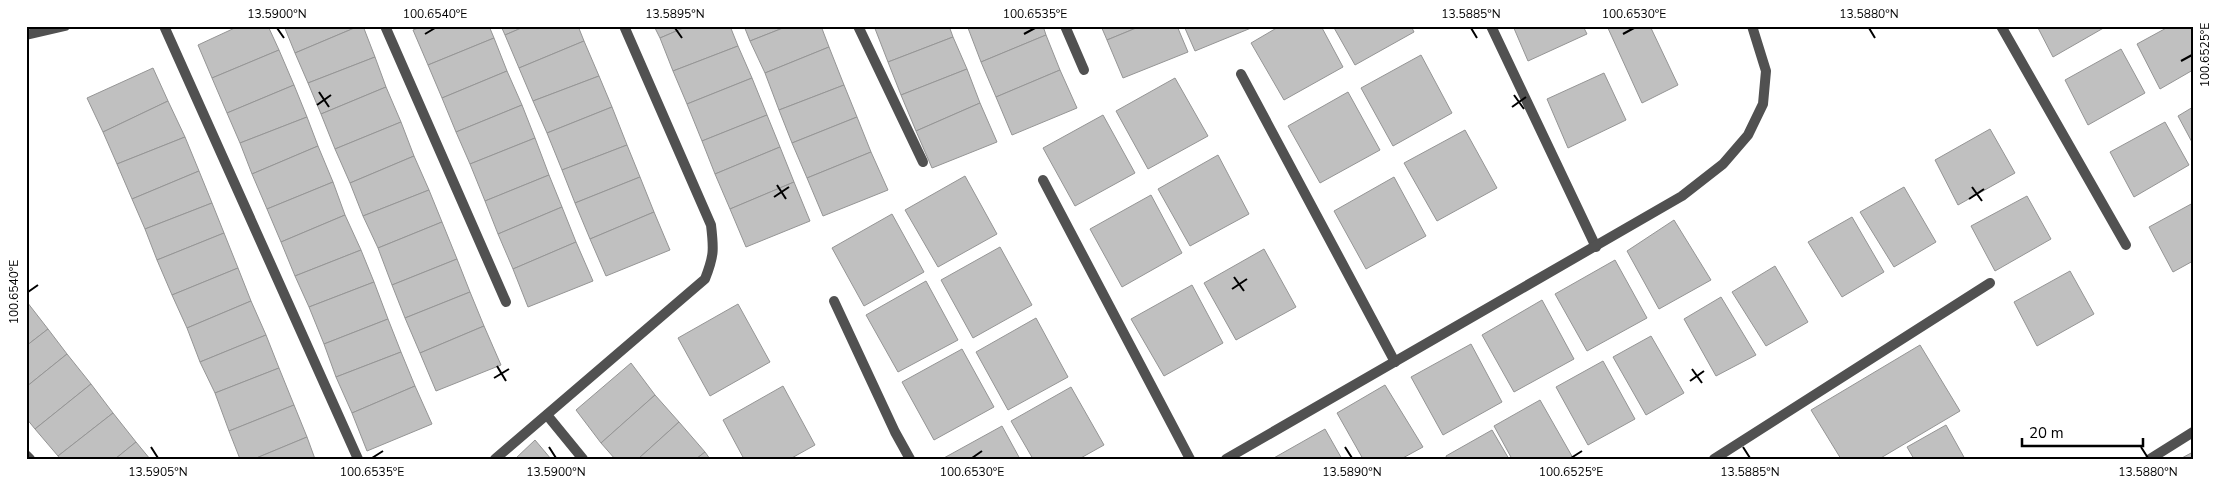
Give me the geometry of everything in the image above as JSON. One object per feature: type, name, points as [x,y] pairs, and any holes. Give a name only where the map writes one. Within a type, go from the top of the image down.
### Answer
[{"type":"street","points":[[26,35],[65,26]]},
{"type":"street","points":[[164,26],[358,459]]},
{"type":"street","points":[[386,26],[506,302]]},
{"type":"street","points":[[495,459],[706,279],[713,259],[714,249],[710,225],[624,26]]},
{"type":"street","points":[[858,26],[923,162]]},
{"type":"street","points":[[1065,26],[1084,70]]},
{"type":"street","points":[[1491,26],[1596,247]]},
{"type":"street","points":[[1226,459],[1682,196],[1723,164],[1748,135],[1762,104],[1766,71],[1752,26]]},
{"type":"street","points":[[2001,26],[2126,244]]},
{"type":"street","points":[[1241,74],[1395,362]]},
{"type":"street","points":[[1044,180],[1190,459]]},
{"type":"street","points":[[1714,459],[1990,283]]},
{"type":"street","points":[[834,301],[895,432],[910,459]]},
{"type":"street","points":[[546,414],[584,459]]},
{"type":"street","points":[[2150,459],[2193,432]]},
{"type":"street","points":[[26,455],[30,459]]},
{"type":"building","points":[[239,26],[268,26],[279,50],[212,78],[198,45]]},
{"type":"building","points":[[284,26],[359,26],[295,53]]},
{"type":"building","points":[[363,26],[375,57],[308,83],[295,53]]},
{"type":"building","points":[[423,26],[489,26],[494,38],[428,65],[413,30]]},
{"type":"building","points":[[501,26],[526,26],[505,35]]},
{"type":"building","points":[[526,26],[578,26],[584,41],[519,68],[505,35]]},
{"type":"building","points":[[654,26],[688,26],[660,38]]},
{"type":"building","points":[[688,26],[730,26],[738,46],[673,71],[660,38]]},
{"type":"building","points":[[744,26],[788,26],[750,41]]},
{"type":"building","points":[[788,26],[821,26],[829,47],[765,73],[750,41]]},
{"type":"building","points":[[874,26],[949,26],[953,37],[888,62]]},
{"type":"building","points":[[974,26],[1043,26],[1046,35],[981,62],[968,28]]},
{"type":"building","points":[[1101,26],[1141,26],[1107,40]]},
{"type":"building","points":[[1141,26],[1177,26],[1188,52],[1123,78],[1107,40]]},
{"type":"building","points":[[1184,26],[1256,26],[1195,51]]},
{"type":"building","points":[[1280,26],[1321,26],[1343,67],[1284,100],[1251,43]]},
{"type":"building","points":[[1333,26],[1411,26],[1414,32],[1355,65]]},
{"type":"building","points":[[1513,26],[1583,26],[1587,34],[1528,61]]},
{"type":"building","points":[[1607,26],[1650,26],[1678,85],[1642,103]]},
{"type":"building","points":[[2037,26],[2107,26],[2053,57]]},
{"type":"building","points":[[2170,26],[2193,26],[2193,70],[2160,89],[2137,44]]},
{"type":"building","points":[[1046,35],[1060,70],[996,97],[981,62]]},
{"type":"building","points":[[953,37],[967,69],[901,95],[888,62]]},
{"type":"building","points":[[494,38],[507,71],[442,98],[428,65]]},
{"type":"building","points":[[584,41],[599,76],[533,101],[519,68]]},
{"type":"building","points":[[738,46],[752,78],[687,104],[673,71]]},
{"type":"building","points":[[829,47],[844,85],[779,110],[765,73]]},
{"type":"building","points":[[2121,49],[2145,93],[2088,125],[2065,80]]},
{"type":"building","points":[[279,50],[294,85],[227,113],[212,78]]},
{"type":"building","points":[[1421,55],[1452,113],[1393,146],[1361,88]]},
{"type":"building","points":[[375,57],[386,87],[321,114],[308,83]]},
{"type":"building","points":[[153,68],[168,101],[103,132],[87,98]]},
{"type":"building","points":[[967,69],[980,103],[916,131],[901,95]]},
{"type":"building","points":[[1060,70],[1077,108],[1012,135],[996,97]]},
{"type":"building","points":[[507,71],[522,105],[456,132],[442,98]]},
{"type":"building","points":[[1604,73],[1626,120],[1568,148],[1547,99]]},
{"type":"building","points":[[599,76],[612,107],[547,133],[533,101]]},
{"type":"building","points":[[752,78],[767,115],[702,141],[687,104]]},
{"type":"building","points":[[1175,78],[1208,136],[1148,169],[1116,111]]},
{"type":"building","points":[[294,85],[307,117],[240,143],[227,113]]},
{"type":"building","points":[[844,85],[857,117],[792,143],[779,110]]},
{"type":"building","points":[[386,87],[401,122],[335,149],[321,114]]},
{"type":"building","points":[[1348,92],[1380,150],[1320,183],[1288,126]]},
{"type":"building","points":[[168,101],[185,137],[117,164],[103,132]]},
{"type":"building","points":[[980,103],[997,142],[932,168],[916,131]]},
{"type":"building","points":[[522,105],[535,138],[470,164],[456,132]]},
{"type":"building","points":[[612,107],[627,145],[562,170],[547,133]]},
{"type":"building","points":[[2193,107],[2193,144],[2178,116]]},
{"type":"building","points":[[767,115],[780,147],[715,174],[702,141]]},
{"type":"building","points":[[1103,115],[1135,173],[1075,206],[1043,148]]},
{"type":"building","points":[[307,117],[318,146],[252,174],[240,143]]},
{"type":"building","points":[[857,117],[871,152],[807,178],[792,143]]},
{"type":"building","points":[[401,122],[414,156],[350,183],[335,149]]},
{"type":"building","points":[[2165,122],[2189,165],[2134,197],[2110,152]]},
{"type":"building","points":[[1990,129],[2015,173],[1958,205],[1935,160]]},
{"type":"building","points":[[1465,130],[1497,188],[1437,221],[1404,163]]},
{"type":"building","points":[[185,137],[199,171],[132,199],[117,164]]},
{"type":"building","points":[[535,138],[549,175],[485,201],[470,164]]},
{"type":"building","points":[[627,145],[640,177],[575,203],[562,170]]},
{"type":"building","points":[[318,146],[333,182],[267,209],[252,174]]},
{"type":"building","points":[[780,147],[794,182],[730,209],[715,174]]},
{"type":"building","points":[[871,152],[888,190],[823,216],[807,178]]},
{"type":"building","points":[[1218,155],[1249,214],[1190,246],[1158,189]]},
{"type":"building","points":[[414,156],[429,190],[363,216],[350,183]]},
{"type":"building","points":[[199,171],[212,203],[145,229],[132,199]]},
{"type":"building","points":[[549,175],[562,207],[498,234],[485,201]]},
{"type":"building","points":[[965,176],[997,234],[938,267],[905,210]]},
{"type":"building","points":[[640,177],[654,212],[590,239],[575,203]]},
{"type":"building","points":[[1394,177],[1426,236],[1366,269],[1334,211]]},
{"type":"building","points":[[333,182],[345,215],[281,242],[267,209]]},
{"type":"building","points":[[794,182],[810,221],[746,247],[730,209]]},
{"type":"building","points":[[1904,187],[1936,242],[1894,267],[1860,212]]},
{"type":"building","points":[[429,190],[442,222],[378,248],[363,216]]},
{"type":"building","points":[[1151,195],[1182,253],[1122,287],[1090,229]]},
{"type":"building","points":[[2027,196],[2051,239],[1995,271],[1971,226]]},
{"type":"building","points":[[212,203],[224,233],[157,260],[145,229]]},
{"type":"building","points":[[2193,203],[2193,261],[2173,272],[2149,227]]},
{"type":"building","points":[[562,207],[576,242],[513,269],[498,234]]},
{"type":"building","points":[[654,212],[670,250],[606,276],[590,239]]},
{"type":"building","points":[[892,214],[924,272],[864,306],[832,248]]},
{"type":"building","points":[[345,215],[361,250],[295,276],[281,242]]},
{"type":"building","points":[[1852,217],[1884,272],[1842,297],[1808,242]]},
{"type":"building","points":[[1674,220],[1711,280],[1659,309],[1627,251]]},
{"type":"building","points":[[442,222],[457,259],[392,285],[378,248]]},
{"type":"building","points":[[224,233],[238,268],[172,295],[157,260]]},
{"type":"building","points":[[576,242],[593,281],[528,307],[513,269]]},
{"type":"building","points":[[1000,247],[1032,305],[973,338],[941,280]]},
{"type":"building","points":[[1264,249],[1296,307],[1236,340],[1204,283]]},
{"type":"building","points":[[361,250],[374,282],[309,307],[295,276]]},
{"type":"building","points":[[457,259],[470,292],[405,318],[392,285]]},
{"type":"building","points":[[1615,260],[1647,318],[1587,351],[1555,294]]},
{"type":"building","points":[[1775,266],[1808,322],[1766,346],[1732,292]]},
{"type":"building","points":[[238,268],[251,301],[187,328],[172,295]]},
{"type":"building","points":[[2070,271],[2094,314],[2037,346],[2014,302]]},
{"type":"building","points":[[926,281],[958,340],[898,372],[866,315]]},
{"type":"building","points":[[374,282],[388,319],[324,344],[309,307]]},
{"type":"building","points":[[1192,285],[1223,343],[1164,376],[1131,319]]},
{"type":"building","points":[[470,292],[484,326],[420,353],[405,318]]},
{"type":"building","points":[[1721,297],[1756,355],[1716,376],[1684,319]]},
{"type":"building","points":[[1542,300],[1574,359],[1514,392],[1482,335]]},
{"type":"building","points":[[251,301],[266,335],[200,362],[187,328]]},
{"type":"building","points":[[26,303],[48,329],[26,346]]},
{"type":"building","points":[[738,304],[770,362],[710,396],[678,338]]},
{"type":"building","points":[[1036,318],[1068,377],[1008,410],[976,352]]},
{"type":"building","points":[[388,319],[401,352],[336,377],[324,344]]},
{"type":"building","points":[[484,326],[501,365],[436,391],[420,353]]},
{"type":"building","points":[[48,329],[67,354],[26,387],[26,346]]},
{"type":"building","points":[[266,335],[279,368],[215,393],[200,362]]},
{"type":"building","points":[[1651,336],[1684,393],[1646,415],[1613,357]]},
{"type":"building","points":[[1471,344],[1502,402],[1443,435],[1411,377]]},
{"type":"building","points":[[1920,345],[1960,411],[1879,459],[1841,459],[1811,410]]},
{"type":"building","points":[[962,349],[994,407],[934,440],[902,382]]},
{"type":"building","points":[[401,352],[415,386],[352,413],[336,377]]},
{"type":"building","points":[[67,354],[91,384],[35,429],[26,418],[26,387]]},
{"type":"building","points":[[1603,361],[1635,419],[1588,445],[1556,387]]},
{"type":"building","points":[[631,363],[655,395],[601,443],[576,410]]},
{"type":"building","points":[[279,368],[294,405],[229,431],[215,393]]},
{"type":"building","points":[[91,384],[113,413],[58,456],[35,429]]},
{"type":"building","points":[[1385,385],[1423,447],[1401,459],[1363,459],[1337,413]]},
{"type":"building","points":[[415,386],[432,424],[367,451],[352,413]]},
{"type":"building","points":[[783,386],[815,445],[790,459],[744,459],[723,420]]},
{"type":"building","points":[[1071,387],[1104,445],[1079,459],[1033,459],[1011,421]]},
{"type":"building","points":[[655,395],[679,422],[638,459],[615,459],[601,443]]},
{"type":"building","points":[[1540,400],[1573,458],[1512,459],[1494,426]]},
{"type":"building","points":[[294,405],[307,437],[254,459],[240,459],[229,431]]},
{"type":"building","points":[[113,413],[136,442],[115,459],[60,459],[58,456]]},
{"type":"building","points":[[679,422],[705,452],[696,459],[638,459]]},
{"type":"building","points":[[1946,425],[1965,459],[1914,459],[1907,447]]},
{"type":"building","points":[[1002,426],[1020,459],[942,459]]},
{"type":"building","points":[[1325,429],[1342,459],[1272,459]]},
{"type":"building","points":[[1492,430],[1509,459],[1447,459],[1446,456]]},
{"type":"building","points":[[307,437],[315,459],[254,459]]},
{"type":"building","points":[[535,440],[551,459],[515,459]]},
{"type":"building","points":[[136,442],[150,459],[115,459]]},
{"type":"building","points":[[705,452],[710,459],[696,459]]},
{"type":"building","points":[[2193,452],[2193,459],[2180,459]]}]
